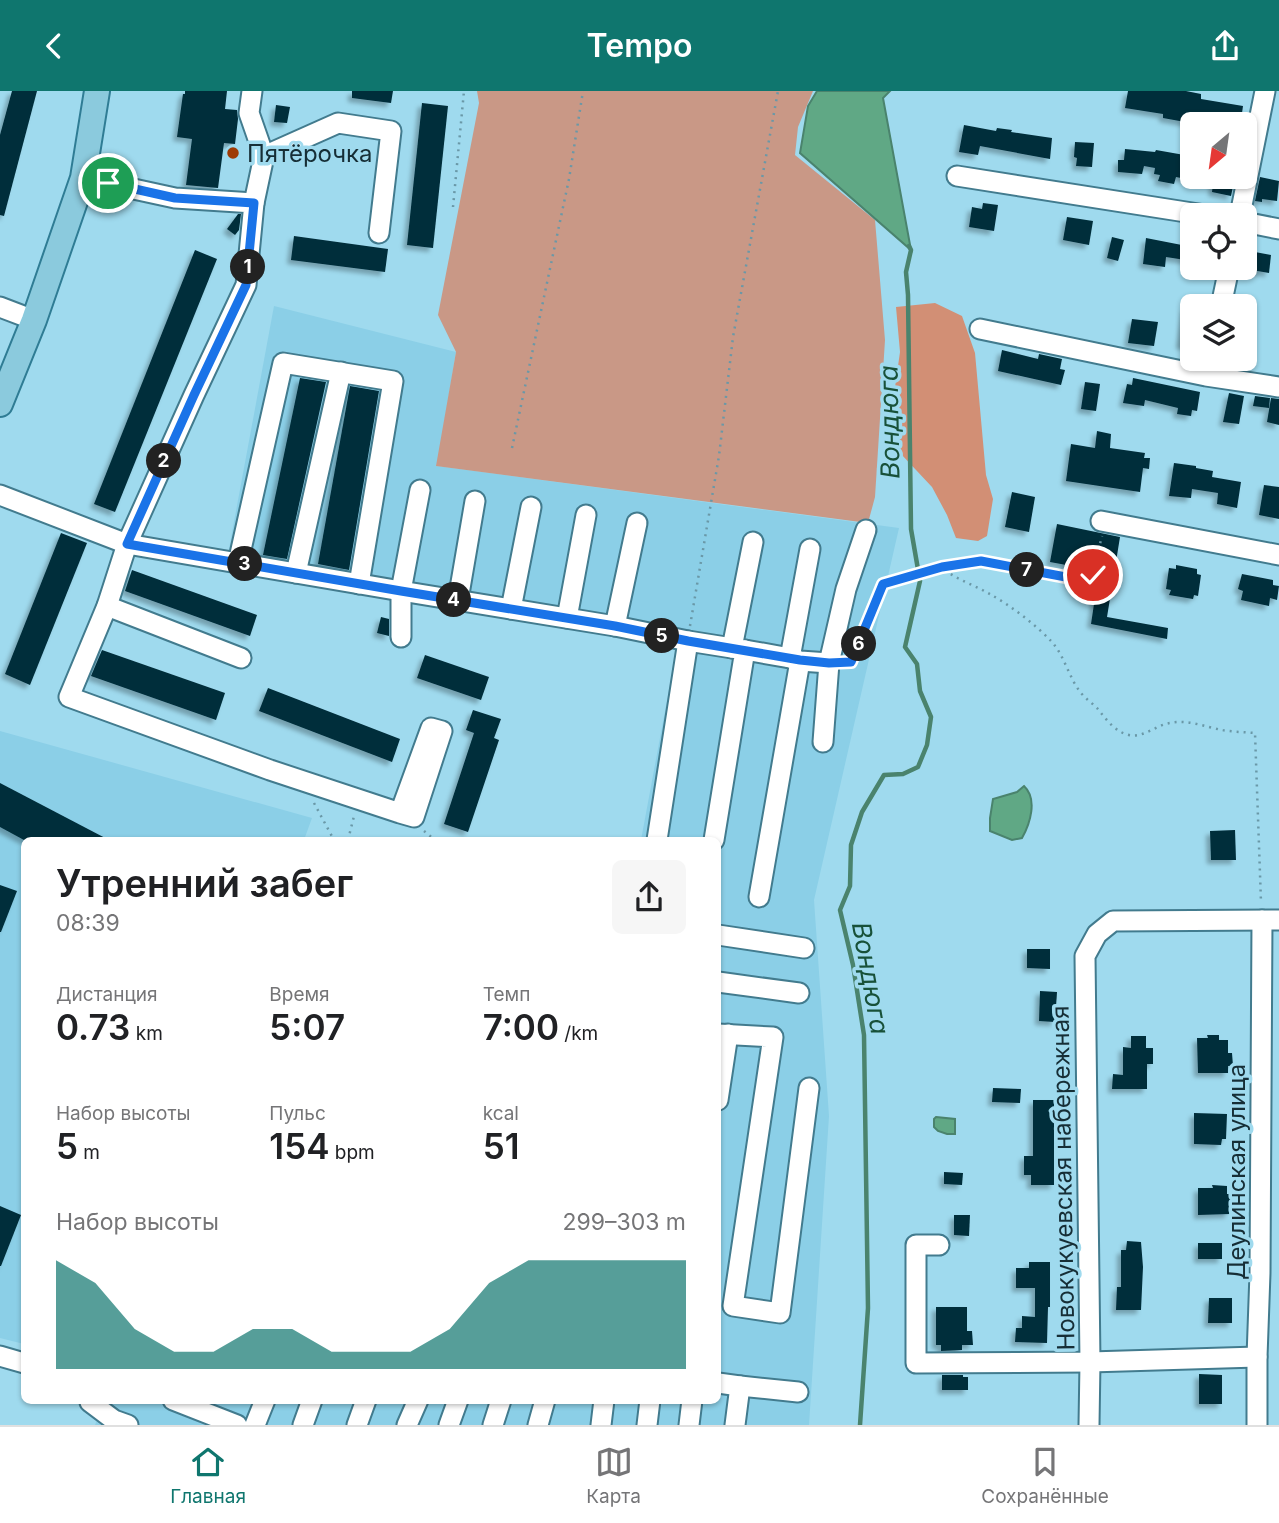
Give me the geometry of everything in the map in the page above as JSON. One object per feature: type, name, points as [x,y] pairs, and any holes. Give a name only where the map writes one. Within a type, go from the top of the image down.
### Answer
[{"type":"main road","points":[[0,404],[34,320],[83,178],[97,91]]},
{"type":"street","points":[[252,91],[249,113],[264,156],[254,203],[246,285],[127,544],[107,606],[69,697],[270,770],[400,813]]},
{"type":"street","points":[[1242,203],[1265,91]]},
{"type":"street","points":[[264,156],[338,124],[391,131],[379,233]]},
{"type":"street","points":[[957,176],[1180,211]]},
{"type":"street","points":[[83,178],[175,198],[254,203]]},
{"type":"street","points":[[1257,225],[1279,229]]},
{"type":"street","points":[[0,307],[34,320]]},
{"type":"street","points":[[980,329],[1180,362]]},
{"type":"street","points":[[238,563],[283,363],[393,381],[359,584]]},
{"type":"street","points":[[1222,371],[1279,387]]},
{"type":"street","points":[[296,573],[341,372]]},
{"type":"street","points":[[401,637],[401,591],[420,490]]},
{"type":"street","points":[[0,495],[127,544],[829,663]]},
{"type":"street","points":[[458,600],[475,501]]},
{"type":"street","points":[[511,609],[531,507]]},
{"type":"street","points":[[567,618],[586,515]]},
{"type":"street","points":[[1103,521],[1279,555]]},
{"type":"street","points":[[615,626],[637,523]]},
{"type":"street","points":[[823,742],[829,663],[846,589],[866,530]]},
{"type":"street","points":[[714,837],[753,542]]},
{"type":"street","points":[[759,897],[810,549]]},
{"type":"street","points":[[107,606],[241,658]]},
{"type":"street","points":[[657,837],[688,641]]},
{"type":"street","name":"Новокукуевская набережная","points":[[1089,1425],[1085,956],[1097,934],[1113,921],[1270,920]]},
{"type":"street","name":"Деулинская улица","points":[[1257,1425],[1270,920]]},
{"type":"street","points":[[721,935],[804,948]]},
{"type":"street","points":[[721,982],[799,993]]},
{"type":"street","points":[[721,1060],[723,1034],[773,1037],[725,1305],[780,1313],[809,1088]]},
{"type":"street","points":[[939,1245],[916,1245],[916,1363],[1257,1357]]},
{"type":"street","points":[[0,1356],[21,1362]]},
{"type":"street","points":[[721,1383],[798,1392]]},
{"type":"street","points":[[735,1425],[740,1386]]},
{"type":"street","points":[[93,1404],[114,1420],[128,1425]]},
{"type":"street","points":[[255,1425],[263,1404]]},
{"type":"street","points":[[303,1425],[311,1404]]},
{"type":"street","points":[[357,1425],[365,1404]]},
{"type":"street","points":[[407,1425],[416,1404]]},
{"type":"street","points":[[449,1425],[457,1404]]},
{"type":"street","points":[[493,1425],[500,1404]]},
{"type":"street","points":[[538,1425],[544,1404]]},
{"type":"street","points":[[601,1425],[604,1404]]},
{"type":"street","points":[[647,1425],[650,1404]]},
{"type":"street","points":[[689,1425],[692,1404]]},
{"type":"street","points":[[211,1407],[237,1425]]},
{"type":"path","points":[[453,207],[464,91]]},
{"type":"path","points":[[512,448],[569,179],[583,91]]},
{"type":"path","points":[[688,641],[719,456],[733,337],[778,91]]},
{"type":"path","points":[[829,663],[851,662],[883,584],[942,567],[981,561],[1087,581],[1093,575],[1103,521]]},
{"type":"path","points":[[942,567],[948,573],[988,592],[1015,610],[1052,643],[1080,693],[1117,730],[1131,736],[1173,722],[1255,733],[1270,920]]},
{"type":"path","points":[[349,837],[359,799]]},
{"type":"path","points":[[314,803],[332,837]]},
{"type":"shaded area","points":[[477,91],[813,91],[798,127],[795,155],[875,220],[885,340],[875,497],[868,523],[436,466],[456,352],[438,315],[479,103]]},
{"type":"shaded area","points":[[817,91],[890,91],[883,98],[911,250],[800,153],[808,106]]},
{"type":"shaded area","points":[[935,303],[962,316],[975,353],[986,475],[993,499],[987,536],[978,541],[956,538],[932,487],[901,454],[890,423],[900,352],[896,307]]},
{"type":"shaded area","points":[[274,306],[456,352],[437,466],[899,528],[814,900],[829,1116],[809,1425],[95,1425],[103,1404],[721,1404],[721,837],[642,837],[678,641],[226,565]]},
{"type":"shaded area","points":[[0,731],[312,818],[305,837],[21,837],[21,1343],[0,1338]]},
{"type":"shaded area","points":[[1024,786],[1032,804],[1028,826],[1022,838],[1012,840],[990,831],[993,799],[1017,792]]},
{"type":"shaded area","points":[[936,1117],[955,1119],[955,1134],[938,1131],[934,1127]]},
{"type":"building","points":[[12,91],[37,91],[4,216],[0,215],[0,135]]},
{"type":"building","points":[[185,91],[227,91],[225,109],[237,110],[235,144],[224,143],[218,188],[186,185],[192,139],[177,137]]},
{"type":"building","points":[[352,91],[393,91],[391,103],[352,98]]},
{"type":"building","points":[[1128,91],[1186,91],[1201,94],[1201,99],[1243,106],[1242,112],[1180,112],[1180,121],[1163,118],[1163,114],[1125,108]]},
{"type":"building","points":[[422,103],[448,106],[433,248],[407,245]]},
{"type":"building","points":[[276,105],[290,107],[287,123],[274,122]]},
{"type":"building","points":[[964,125],[1052,138],[1050,159],[980,146],[978,155],[959,152]]},
{"type":"building","points":[[1075,142],[1094,143],[1092,167],[1076,166]]},
{"type":"building","points":[[1125,149],[1180,154],[1180,178],[1176,177],[1174,184],[1158,181],[1160,175],[1154,174],[1155,168],[1144,166],[1142,174],[1118,172],[1118,160],[1124,160]]},
{"type":"building","points":[[1260,177],[1279,181],[1277,201],[1255,201]]},
{"type":"building","points":[[1212,189],[1232,189],[1231,196],[1212,192]]},
{"type":"building","points":[[983,203],[998,205],[994,231],[969,227],[972,207],[982,209]]},
{"type":"building","points":[[238,214],[241,214],[239,230],[235,235],[227,229]]},
{"type":"building","points":[[1067,217],[1093,221],[1089,245],[1063,240]]},
{"type":"building","points":[[294,236],[388,249],[385,272],[291,260]]},
{"type":"building","points":[[1112,237],[1124,240],[1118,261],[1107,258]]},
{"type":"building","points":[[1146,238],[1180,245],[1180,259],[1166,257],[1165,267],[1143,264]]},
{"type":"building","points":[[195,250],[217,259],[115,512],[94,504]]},
{"type":"building","points":[[1257,252],[1271,255],[1269,273],[1257,271]]},
{"type":"building","points":[[1132,319],[1158,322],[1154,346],[1128,343]]},
{"type":"building","points":[[1002,350],[1038,359],[1039,354],[1062,359],[1060,369],[1065,370],[1061,385],[998,371]]},
{"type":"building","points":[[300,378],[326,382],[287,559],[263,555]]},
{"type":"building","points":[[1133,378],[1200,392],[1197,411],[1192,410],[1191,416],[1177,414],[1178,408],[1145,400],[1144,406],[1123,403],[1127,384],[1132,385]]},
{"type":"building","points":[[1085,382],[1100,384],[1096,411],[1081,409]]},
{"type":"building","points":[[350,386],[379,391],[349,570],[318,564]]},
{"type":"building","points":[[1229,393],[1244,396],[1239,424],[1223,422]]},
{"type":"building","points":[[1255,396],[1270,398],[1269,408],[1253,406]]},
{"type":"building","points":[[1271,398],[1279,399],[1279,425],[1267,422]]},
{"type":"building","points":[[1097,431],[1111,434],[1110,448],[1145,453],[1144,458],[1150,458],[1149,469],[1143,468],[1140,492],[1066,481],[1071,444],[1095,448]]},
{"type":"building","points":[[1174,463],[1196,466],[1213,471],[1212,477],[1241,482],[1237,508],[1217,504],[1218,493],[1192,489],[1191,498],[1169,496]]},
{"type":"building","points":[[1264,485],[1279,487],[1279,519],[1259,515]]},
{"type":"building","points":[[1012,492],[1035,497],[1029,532],[1005,527]]},
{"type":"building","points":[[1057,524],[1120,537],[1107,617],[1168,628],[1167,639],[1091,624],[1099,571],[1050,562]]},
{"type":"building","points":[[61,533],[87,543],[30,685],[5,674]]},
{"type":"building","points":[[1176,565],[1197,569],[1197,574],[1201,575],[1198,596],[1194,595],[1193,599],[1169,595],[1171,590],[1166,589],[1169,568],[1176,569]]},
{"type":"building","points":[[132,570],[257,615],[250,636],[125,591]]},
{"type":"building","points":[[1242,574],[1273,580],[1273,585],[1279,586],[1277,600],[1270,598],[1269,606],[1241,600],[1243,591],[1238,589]]},
{"type":"building","points":[[381,617],[389,619],[389,636],[377,633]]},
{"type":"building","points":[[102,650],[225,693],[216,720],[91,676]]},
{"type":"building","points":[[425,655],[489,677],[481,700],[417,678]]},
{"type":"building","points":[[268,688],[400,739],[392,762],[259,711]]},
{"type":"building","points":[[473,710],[501,719],[494,738],[499,740],[468,832],[444,824],[474,733],[466,730]]},
{"type":"building","points":[[0,783],[103,837],[21,838],[0,827]]},
{"type":"building","points":[[1235,830],[1236,860],[1211,860],[1210,831]]},
{"type":"building","points":[[0,885],[17,891],[1,932],[0,932]]},
{"type":"building","points":[[1027,949],[1050,949],[1050,969],[1027,968]]},
{"type":"building","points":[[1040,991],[1057,992],[1055,1022],[1039,1021]]},
{"type":"building","points":[[1207,1035],[1219,1035],[1219,1040],[1228,1040],[1228,1053],[1232,1053],[1233,1066],[1228,1066],[1228,1073],[1198,1073],[1197,1038],[1208,1038]]},
{"type":"building","points":[[1131,1036],[1146,1036],[1146,1048],[1153,1048],[1153,1064],[1147,1064],[1147,1089],[1112,1089],[1113,1074],[1123,1075],[1123,1047],[1131,1048]]},
{"type":"building","points":[[993,1088],[1021,1089],[1020,1103],[992,1102]]},
{"type":"building","points":[[1033,1100],[1054,1100],[1054,1185],[1031,1185],[1031,1175],[1024,1175],[1024,1156],[1033,1156]]},
{"type":"building","points":[[1194,1113],[1227,1114],[1226,1139],[1222,1139],[1221,1145],[1194,1144]]},
{"type":"building","points":[[944,1172],[963,1173],[962,1185],[944,1184]]},
{"type":"building","points":[[1212,1185],[1227,1186],[1227,1194],[1232,1194],[1233,1209],[1229,1209],[1229,1214],[1198,1215],[1198,1188],[1213,1188]]},
{"type":"building","points":[[0,1206],[21,1215],[1,1266],[0,1266]]},
{"type":"building","points":[[954,1215],[970,1215],[969,1236],[954,1235]]},
{"type":"building","points":[[1127,1241],[1141,1242],[1141,1310],[1116,1310],[1117,1287],[1121,1287],[1121,1250],[1126,1250]]},
{"type":"building","points":[[1198,1243],[1222,1243],[1222,1259],[1198,1259]]},
{"type":"building","points":[[1029,1262],[1050,1262],[1047,1343],[1015,1342],[1016,1328],[1022,1328],[1022,1316],[1035,1317],[1035,1288],[1016,1288],[1016,1268],[1029,1268]]},
{"type":"building","points":[[1209,1298],[1232,1298],[1232,1323],[1208,1323]]},
{"type":"building","points":[[936,1307],[967,1307],[967,1331],[972,1331],[973,1345],[962,1345],[962,1350],[941,1351],[941,1345],[936,1345]]},
{"type":"building","points":[[1199,1374],[1222,1375],[1222,1404],[1199,1404]]},
{"type":"building","points":[[942,1375],[968,1377],[968,1390],[942,1390]]},
{"type":"waterway","name":"Вондюга","points":[[860,1425],[868,1308],[864,1035],[853,965],[840,910],[850,886],[851,845],[862,812],[884,775],[903,774],[918,767],[927,745],[931,717],[920,691],[917,664],[905,647],[920,581],[911,529],[906,272],[911,250],[909,246]]},
{"type":"place","name":"Пятёрочка","points":[[233,153]]},
{"type":"route","points":[[108,183],[175,198],[254,203],[246,285],[127,544],[829,663],[851,662],[883,584],[942,567],[981,561],[1087,581],[1093,575]]}]
